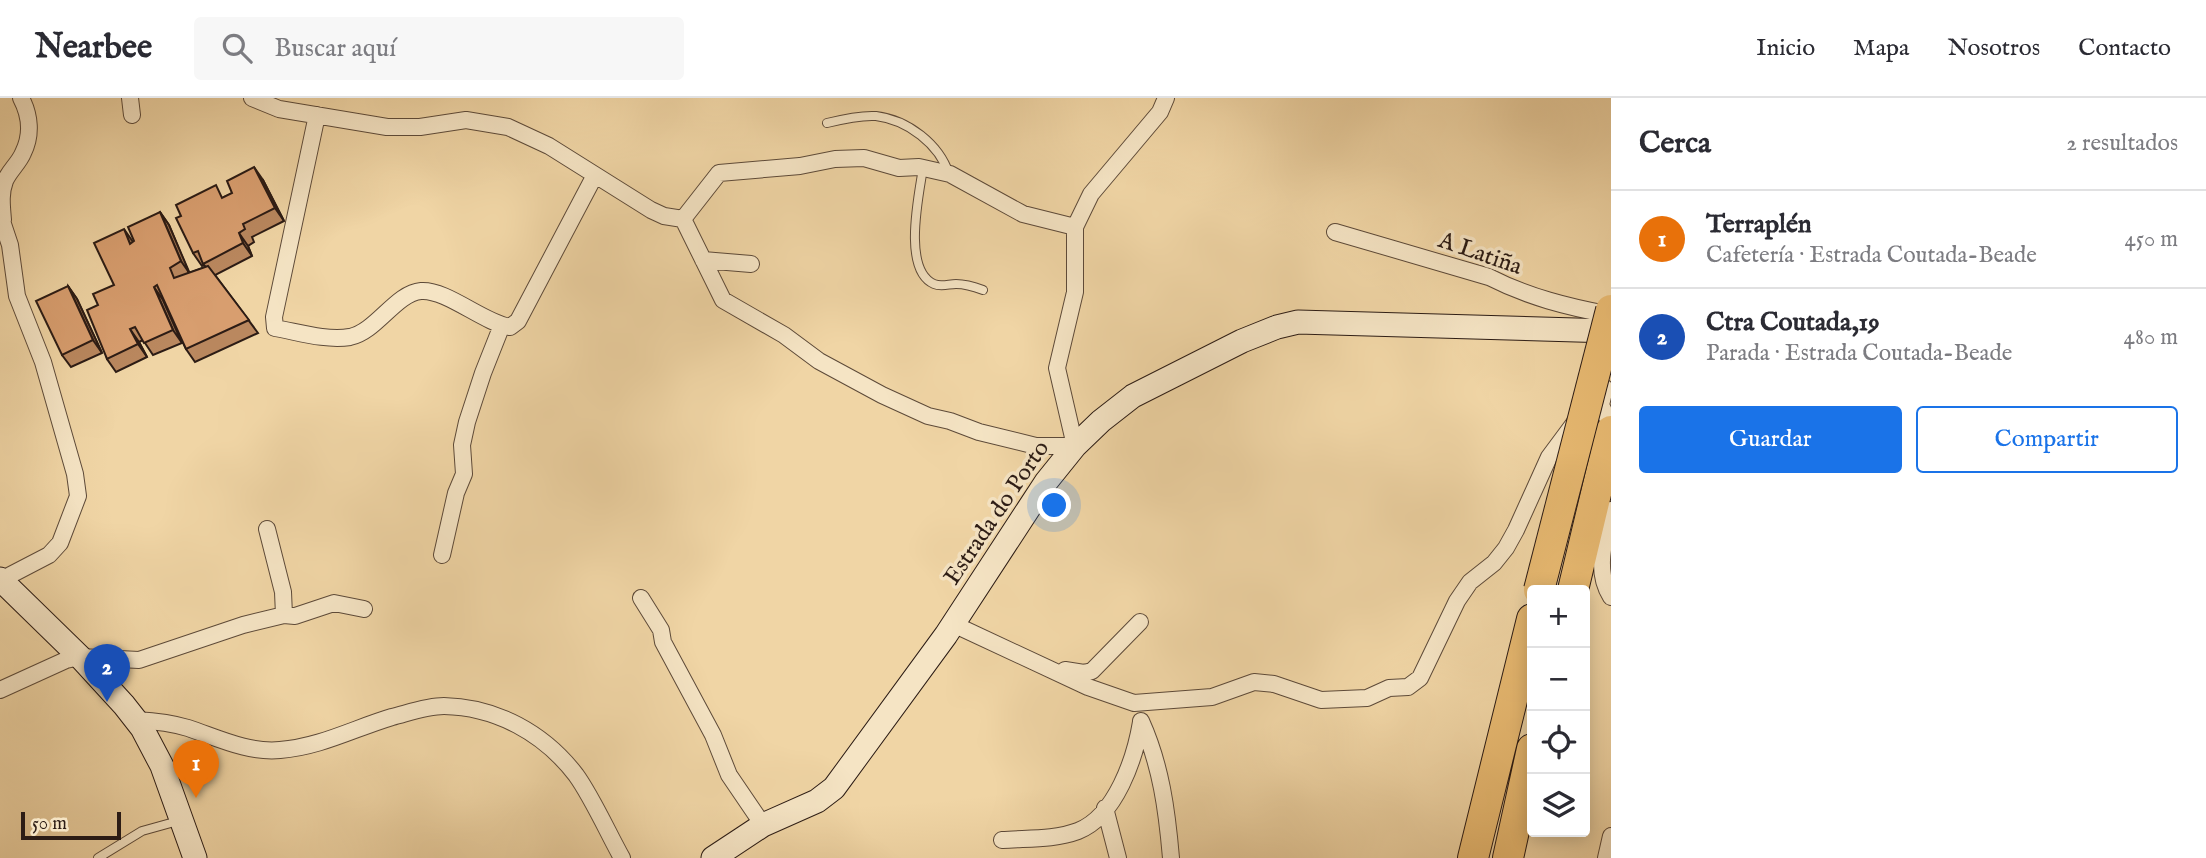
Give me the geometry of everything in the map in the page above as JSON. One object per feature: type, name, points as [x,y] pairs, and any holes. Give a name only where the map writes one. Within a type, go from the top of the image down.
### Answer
[{"type":"highway","points":[[1540,585],[1611,313]]},
{"type":"highway","points":[[1574,585],[1608,421]]},
{"type":"highway","points":[[1473,858],[1527,638]]},
{"type":"highway","points":[[1508,858],[1527,772]]},
{"type":"street","points":[[21,98],[29,120],[28,139],[23,153],[5,180],[1,196],[2,218],[10,245],[17,296],[43,362],[75,474],[78,496],[60,543],[49,555],[0,580],[80,657],[136,720],[154,748],[195,858]]},
{"type":"street","points":[[130,98],[132,115]]},
{"type":"street","points":[[252,98],[279,109],[387,127],[420,127],[466,120],[508,127],[549,146],[651,210],[664,216],[683,219]]},
{"type":"street","points":[[683,219],[723,300],[784,335],[819,361],[928,416],[1036,446],[1075,446],[1057,369],[1075,292],[1075,227],[1091,194],[1160,112],[1166,98]]},
{"type":"street","points":[[317,116],[274,317],[275,328],[350,337],[362,332],[417,291],[426,291],[459,303],[510,327],[517,321],[596,175]]},
{"type":"street","points":[[683,219],[719,173],[864,158],[899,168],[923,168],[950,174],[1023,214],[1075,227]]},
{"type":"street","name":"A Latiña","points":[[1335,232],[1489,277],[1548,302],[1611,313]]},
{"type":"street","points":[[703,260],[751,264]]},
{"type":"street","name":"Estrada do Porto","points":[[713,858],[764,825],[817,801],[834,788],[953,624],[1046,482],[1075,446],[1132,396],[1242,341],[1287,324],[1324,322],[1611,331]]},
{"type":"street","points":[[442,555],[456,494],[464,474],[462,445],[467,422],[502,325]]},
{"type":"street","points":[[953,624],[1088,687],[1134,703],[1212,697],[1254,682],[1274,684],[1321,700],[1367,698],[1389,688],[1408,687],[1420,678],[1457,601],[1470,583],[1493,563],[1516,530],[1549,457],[1573,423],[1608,421],[1611,365]]},
{"type":"street","points":[[1611,510],[1601,571],[1611,597]]},
{"type":"street","points":[[267,529],[283,592],[284,615]]},
{"type":"street","points":[[641,598],[661,630],[663,642],[713,734],[729,775],[764,825]]},
{"type":"street","points":[[0,690],[52,665],[80,657],[139,660],[243,625],[284,615],[295,616],[334,603],[364,609]]},
{"type":"street","points":[[1052,670],[1084,673],[1092,671],[1140,622]]},
{"type":"street","points":[[1134,703],[1159,772],[1171,858]]},
{"type":"street","points":[[136,720],[185,727],[246,748],[280,750],[324,741],[392,718],[433,708],[455,707],[509,719],[526,729],[563,760],[578,777],[622,858]]},
{"type":"street","points":[[1002,840],[1055,836],[1087,826],[1105,808],[1128,773],[1135,755],[1141,722]]},
{"type":"street","points":[[1105,808],[1118,858]]},
{"type":"street","points":[[1606,858],[1611,836]]},
{"type":"lane","points":[[827,123],[875,116],[904,126],[921,134],[946,163],[950,174]]},
{"type":"lane","points":[[923,168],[916,213],[915,248],[921,270],[927,279],[936,285],[959,284],[984,290]]},
{"type":"lane","points":[[98,858],[142,831],[181,820]]},
{"type":"building","points":[[254,167],[275,208],[243,224],[245,229],[239,233],[243,243],[203,264],[198,251],[193,253],[176,218],[181,216],[176,205],[216,185],[222,198],[232,193],[227,181]]},
{"type":"building","points":[[160,212],[181,261],[170,268],[174,278],[208,266],[249,320],[186,349],[157,285],[154,287],[173,330],[144,343],[135,327],[130,329],[138,344],[107,359],[87,310],[98,305],[93,294],[114,285],[94,243],[124,229],[130,244],[134,241],[128,227]]},
{"type":"building","points":[[68,286],[93,340],[62,355],[36,301]]},
{"type":"place","name":"Ctra Coutada,19","points":[[107,702]]},
{"type":"place","name":"Terraplén","points":[[196,798]]}]
